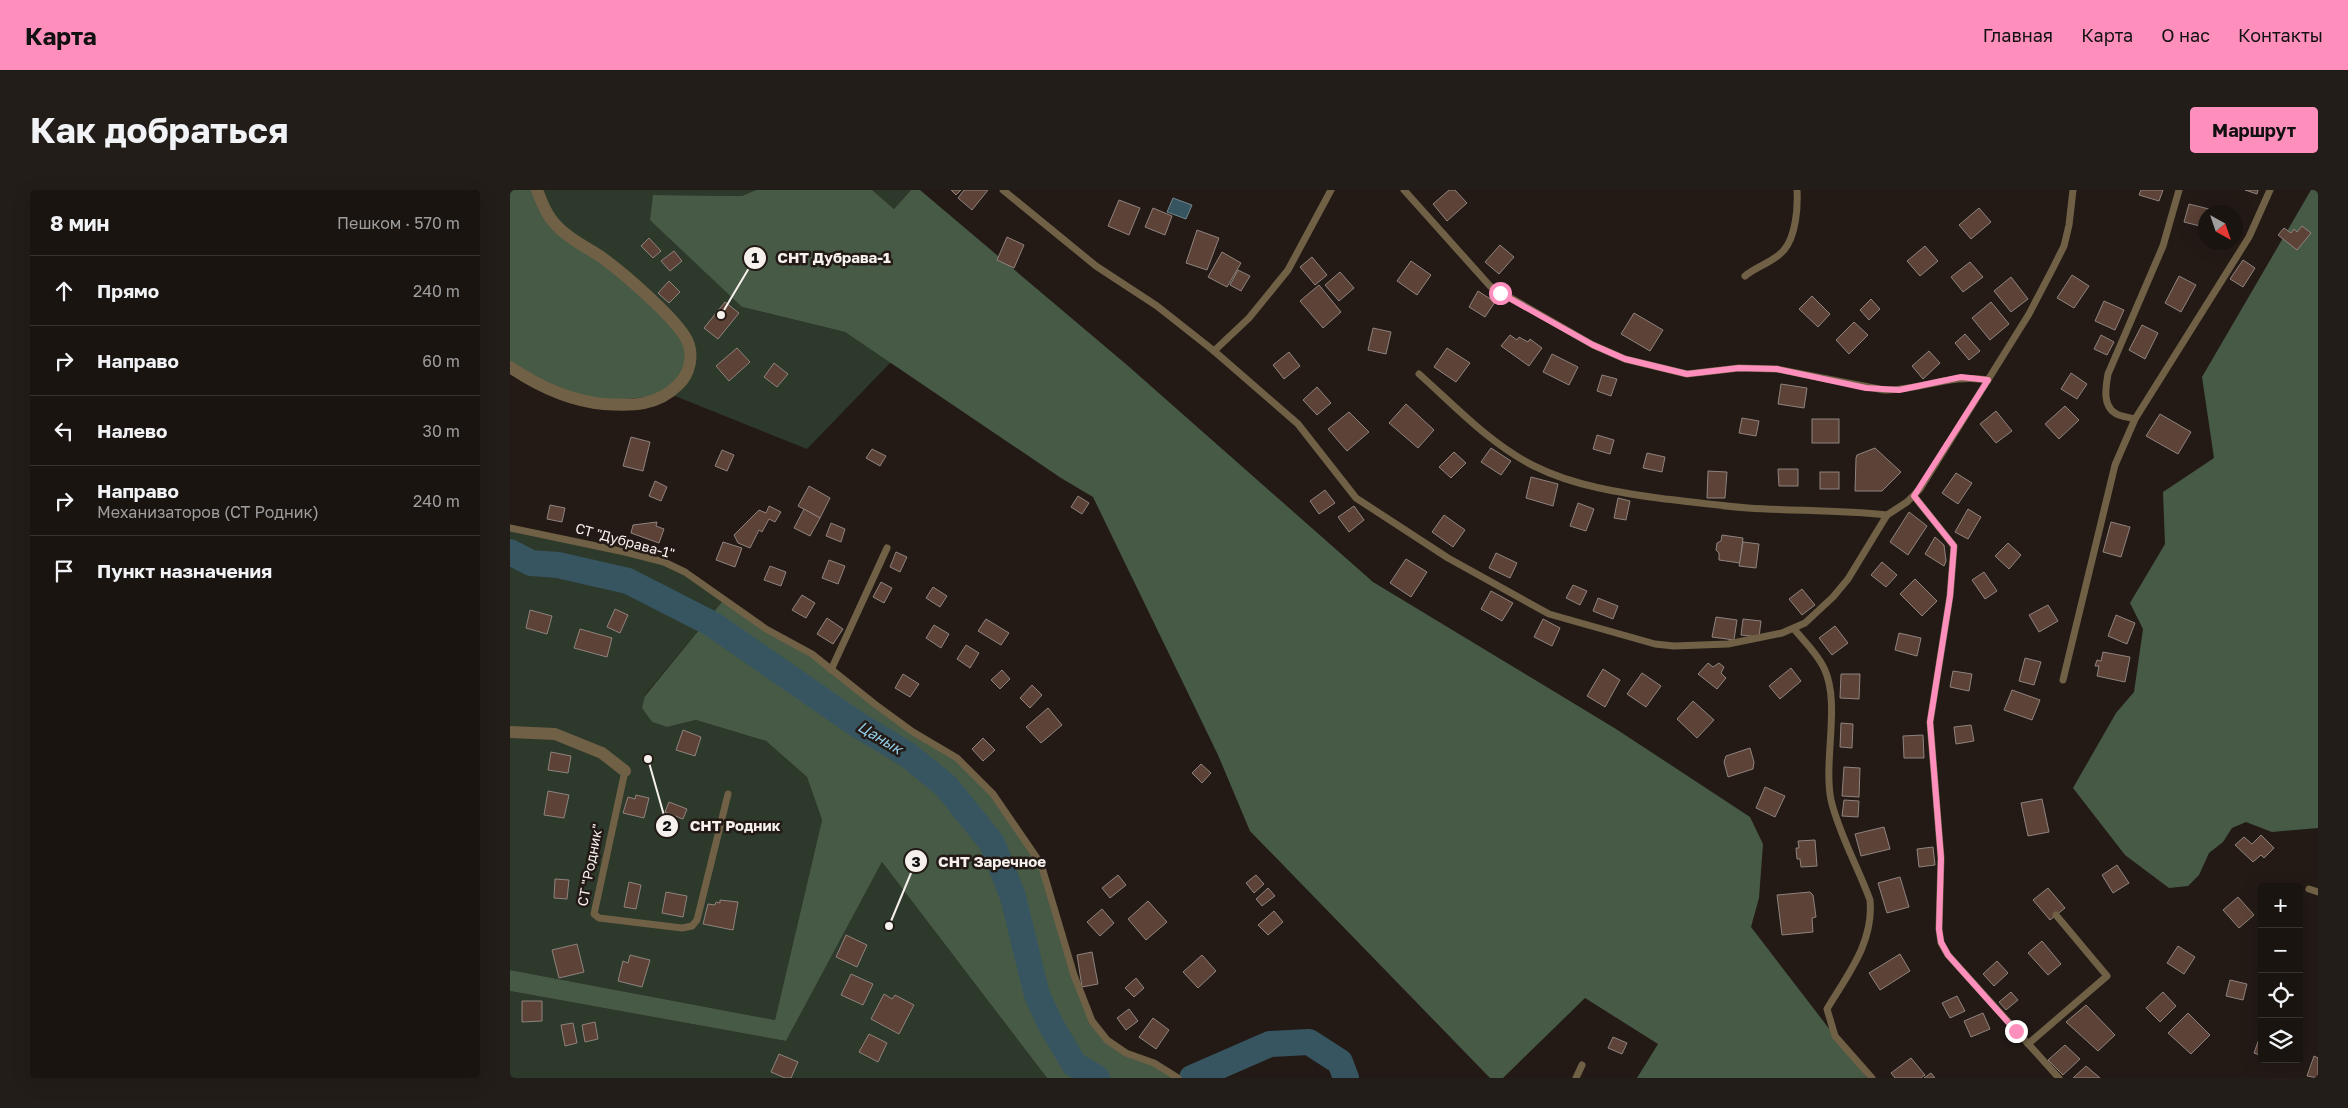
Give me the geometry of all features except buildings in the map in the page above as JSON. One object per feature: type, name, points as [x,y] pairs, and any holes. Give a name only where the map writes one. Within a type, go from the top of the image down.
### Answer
[{"type":"street","points":[[510,367],[552,390],[573,397],[596,403],[641,405],[670,394],[681,383],[686,374],[691,355],[687,340],[639,288],[602,257],[556,226],[536,190]]},
{"type":"street","name":"СТ \"Родник\"","points":[[510,732],[555,734],[602,753],[625,772]]},
{"type":"lane","points":[[1003,190],[1096,266],[1157,306],[1214,351],[1298,424],[1356,498],[1448,558],[1549,614],[1655,644],[1674,646],[1728,644],[1782,633],[1794,629],[1816,615],[1834,597],[1848,579],[1887,515],[1914,496],[2029,314],[2064,246],[2069,226],[2073,190]]},
{"type":"lane","points":[[1214,351],[1249,318],[1288,270],[1332,190]]},
{"type":"lane","points":[[1404,190],[1490,286],[1593,345],[1625,359],[1687,374],[1739,368],[1777,369],[1884,390],[1899,390],[1961,377],[1988,380]]},
{"type":"lane","points":[[1746,276],[1785,250],[1798,204],[1797,190]]},
{"type":"lane","points":[[2135,419],[2114,413],[2108,404],[2106,385],[2108,374],[2163,246],[2179,190]]},
{"type":"lane","points":[[2064,680],[2115,465],[2135,419],[2249,237],[2270,190]]},
{"type":"lane","points":[[1418,374],[1494,441],[1533,466],[1553,474],[1620,493],[1666,499],[1748,508],[1853,511],[1887,515]]},
{"type":"lane","points":[[1914,496],[1954,546],[1950,596],[1930,722],[1941,858],[1939,929],[1941,942],[1948,955],[2059,1078]]},
{"type":"lane","name":"СТ \"Дубрава-1\"","points":[[510,528],[664,562],[686,572],[766,629],[812,654],[913,732],[957,758],[993,794],[1041,864],[1074,974],[1092,1021],[1106,1040],[1126,1053],[1154,1063],[1178,1078]]},
{"type":"lane","points":[[831,670],[887,548]]},
{"type":"lane","points":[[1794,629],[1818,657],[1828,682],[1830,709],[1828,776],[1832,801],[1870,900],[1871,915],[1867,938],[1859,956],[1827,1009],[1835,1036],[1872,1078]]},
{"type":"lane","name":"СТ \"Родник\"","points":[[625,772],[594,914],[599,918],[682,928],[692,926],[697,920],[728,794]]},
{"type":"lane","points":[[2309,889],[2318,892]]},
{"type":"lane","points":[[2028,1044],[2107,976],[2056,915]]},
{"type":"lane","points":[[1576,1078],[1582,1065]]},
{"type":"green space","points":[[510,190],[537,190],[548,214],[674,323],[691,355],[670,394],[596,403],[510,367]]},
{"type":"green space","points":[[537,190],[756,190],[742,196],[653,195],[742,307],[845,332],[891,362],[807,449],[670,394]]},
{"type":"green space","points":[[756,190],[872,190],[894,209],[911,190],[920,190],[1127,365],[1373,582],[1616,729],[1750,817],[1763,844],[1759,898],[1751,927],[1867,1078],[1637,1078],[1658,1044],[1585,998],[1503,1078],[1490,1078],[1250,831],[1218,755],[1093,497],[1061,478],[845,332],[742,307],[650,220],[653,195],[742,196]]},
{"type":"green space","points":[[872,190],[911,190],[894,209]]},
{"type":"green space","points":[[2311,190],[2318,190],[2318,828],[2272,832],[2246,822],[2232,828],[2223,842],[2209,853],[2199,875],[2188,886],[2169,888],[2125,855],[2073,788],[2116,713],[2134,692],[2143,629],[2130,603],[2165,544],[2163,492],[2214,458],[2202,377]]},
{"type":"green space","points":[[510,528],[664,562],[725,598],[645,695],[652,722],[667,727],[696,720],[766,741],[807,777],[822,820],[775,1020],[510,970]]},
{"type":"green space","points":[[725,598],[749,617],[798,645],[876,705],[957,758],[993,794],[1041,864],[1092,1021],[1107,1040],[1178,1078],[1047,1078],[882,862],[786,1041],[510,991],[510,970],[775,1020],[822,820],[807,777],[766,741],[696,720],[667,727],[652,722],[642,708],[645,696]]},
{"type":"green space","points":[[882,862],[1047,1078],[510,1078],[510,991],[786,1041]]},
{"type":"water","points":[[1173,198],[1192,205],[1186,219],[1167,212]]},
{"type":"waterway","name":"Цанык","points":[[510,552],[531,563],[558,565],[628,581],[712,624],[855,723],[908,755],[946,786],[992,843],[1013,897],[1037,995],[1051,1025],[1074,1064],[1097,1078]]},
{"type":"waterway","name":"Цанык","points":[[1192,1078],[1270,1044],[1309,1042],[1340,1062],[1346,1078]]},
{"type":"place","name":"СНТ Дубрава-1","points":[[721,315]]},
{"type":"place","name":"СНТ Родник","points":[[648,759]]},
{"type":"place","name":"СНТ Заречное","points":[[889,926]]},
{"type":"route","points":[[1500,293],[1593,345],[1625,359],[1687,374],[1704,374],[1739,368],[1777,369],[1866,388],[1884,390],[1925,386],[1961,377],[1988,380],[1914,496],[1954,546],[1950,596],[1930,722],[1941,858],[1939,929],[1941,942],[1948,955],[2004,1015],[2016,1031]]}]
